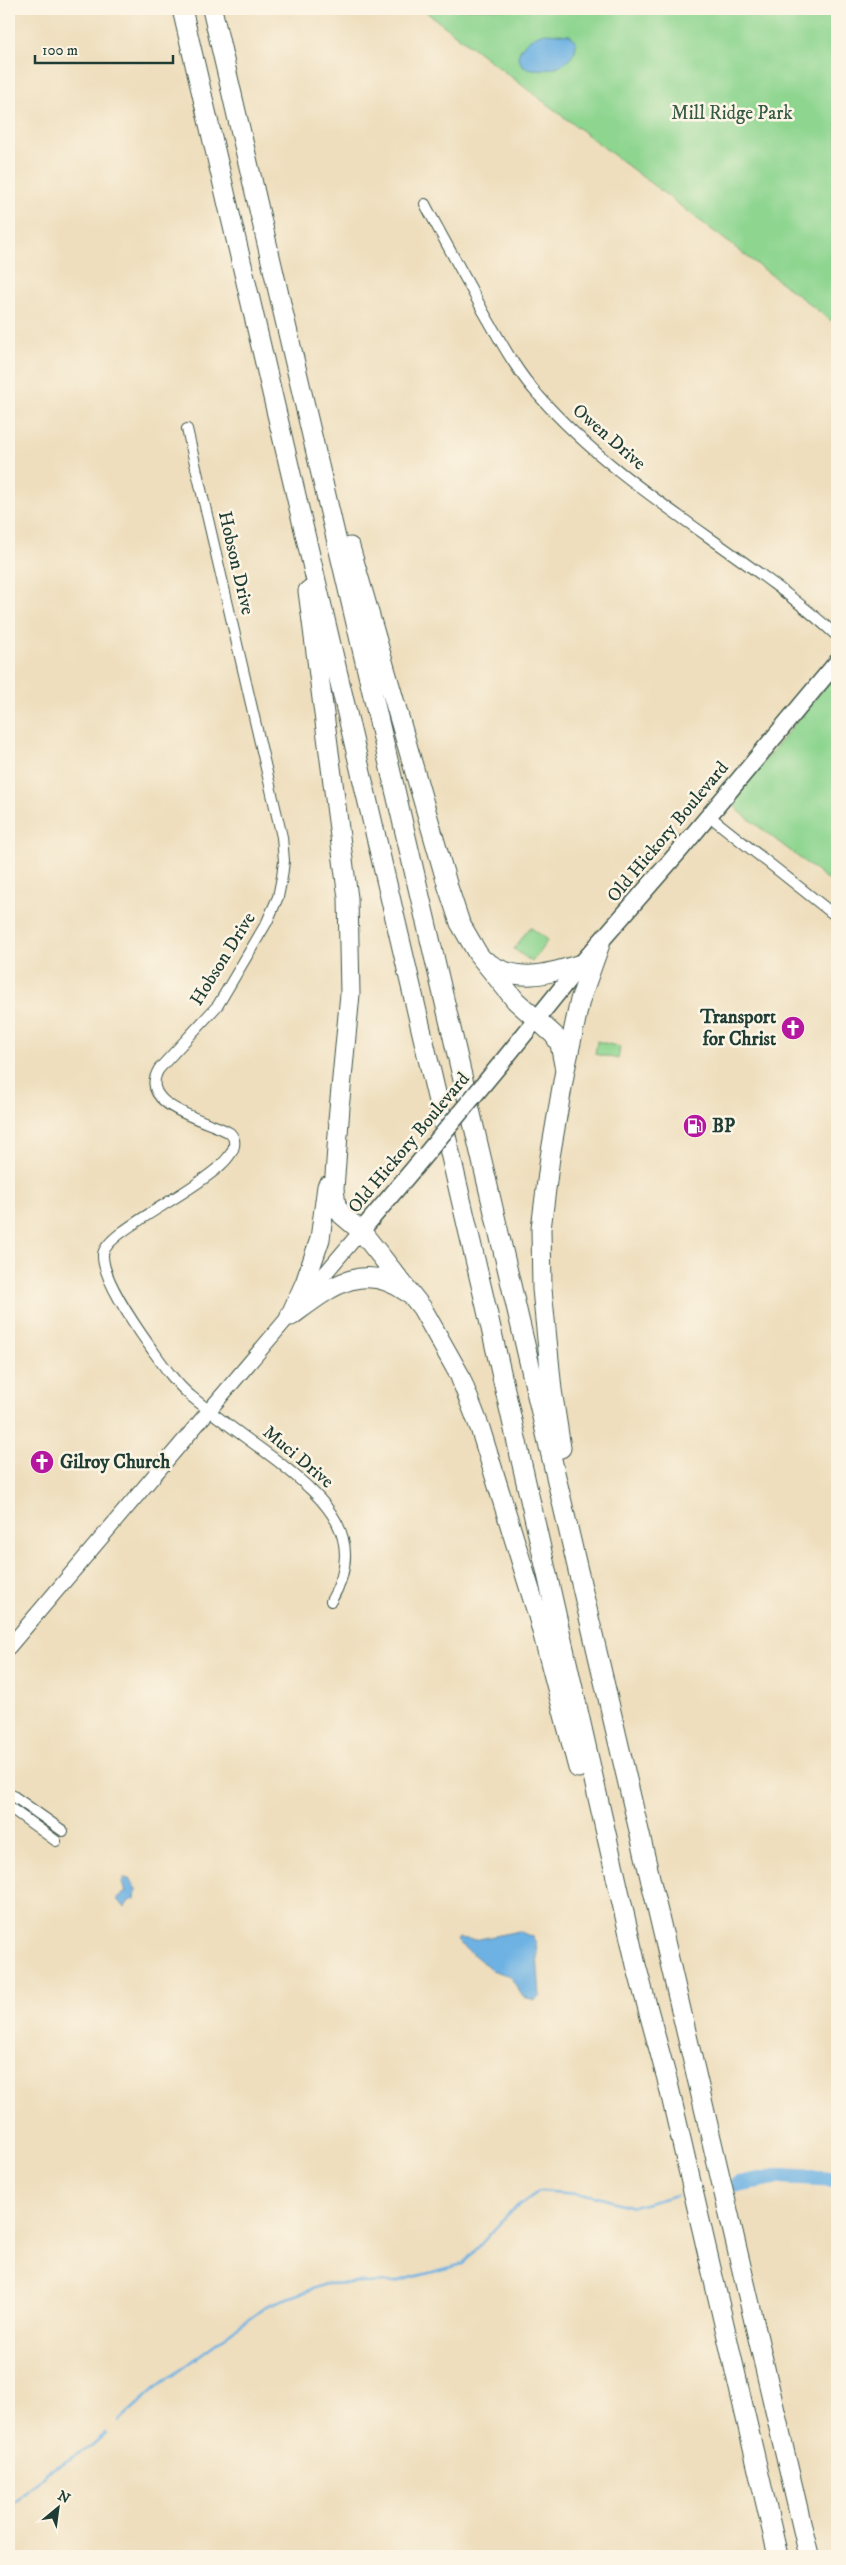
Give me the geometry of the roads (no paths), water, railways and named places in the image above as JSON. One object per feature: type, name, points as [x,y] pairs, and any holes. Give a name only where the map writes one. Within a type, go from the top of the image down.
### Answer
[{"type":"highway","points":[[182,9],[485,1302],[636,1965],[667,2078],[778,2556]]},
{"type":"highway","points":[[212,9],[808,2556]]},
{"type":"highway","points":[[283,310],[448,887],[460,923],[478,954],[516,1001],[560,1044],[565,1070]]},
{"type":"highway","points":[[292,474],[348,898],[350,994],[340,1107],[335,1201],[342,1215],[362,1231],[415,1299],[450,1356],[480,1428],[547,1645],[606,1882],[636,1965]]},
{"type":"highway","points":[[583,1593],[552,1390],[542,1290],[541,1229],[550,1157],[565,1070],[580,1000],[600,944]]},
{"type":"highway","points":[[478,954],[501,971],[524,977],[538,976],[581,964]]},
{"type":"highway","points":[[290,1316],[305,1284],[320,1239],[340,1107]]},
{"type":"highway","points":[[290,1316],[338,1283],[360,1278],[386,1280],[403,1289],[415,1299]]},
{"type":"main road","name":"Old Hickory Boulevard","points":[[9,1647],[211,1411],[416,1166],[581,964],[600,944],[837,662]]},
{"type":"street","name":"Owen Drive","points":[[425,204],[505,349],[540,398],[563,421],[626,476],[803,606],[837,636]]},
{"type":"street","name":"Hobson Drive","points":[[187,429],[282,837],[283,869],[274,908],[234,981],[211,1014],[159,1069],[154,1081],[156,1092],[166,1103],[230,1133],[235,1139],[236,1147],[219,1168],[132,1226],[108,1246],[103,1255],[109,1278],[150,1346],[185,1390],[211,1411]]},
{"type":"street","points":[[708,815],[837,917]]},
{"type":"street","name":"Muci Drive","points":[[211,1411],[307,1484],[332,1511],[342,1534],[345,1549],[342,1576],[331,1601]]},
{"type":"street","points":[[9,1793],[63,1831]]},
{"type":"street","points":[[9,1807],[56,1841]]},
{"type":"water","points":[[545,33],[570,35],[576,42],[575,51],[571,58],[565,63],[548,69],[523,67],[518,57],[522,48],[532,38]]},
{"type":"water","points":[[124,1878],[129,1879],[136,1889],[135,1899],[129,1901],[125,1907],[116,1899],[126,1892],[122,1883]]},
{"type":"water","points":[[519,1931],[532,1937],[536,1942],[540,1996],[535,2000],[523,1997],[510,1976],[492,1970],[457,1941],[459,1938],[474,1940]]},
{"type":"waterway","points":[[738,2184],[780,2176],[837,2179]]},
{"type":"waterway","points":[[119,2421],[159,2385],[268,2305],[326,2284],[395,2282],[463,2264],[509,2213],[539,2191],[590,2195],[633,2207],[677,2195]]},
{"type":"waterway","points":[[9,2508],[47,2472],[89,2448],[106,2433]]},
{"type":"place","name":"Transport for Christ","points":[[793,1028]]},
{"type":"place","name":"BP","points":[[695,1126]]},
{"type":"place","name":"Gilroy Church","points":[[42,1462]]},
{"type":"park label","name":"Mill Ridge Park","points":[[732,113]]}]
